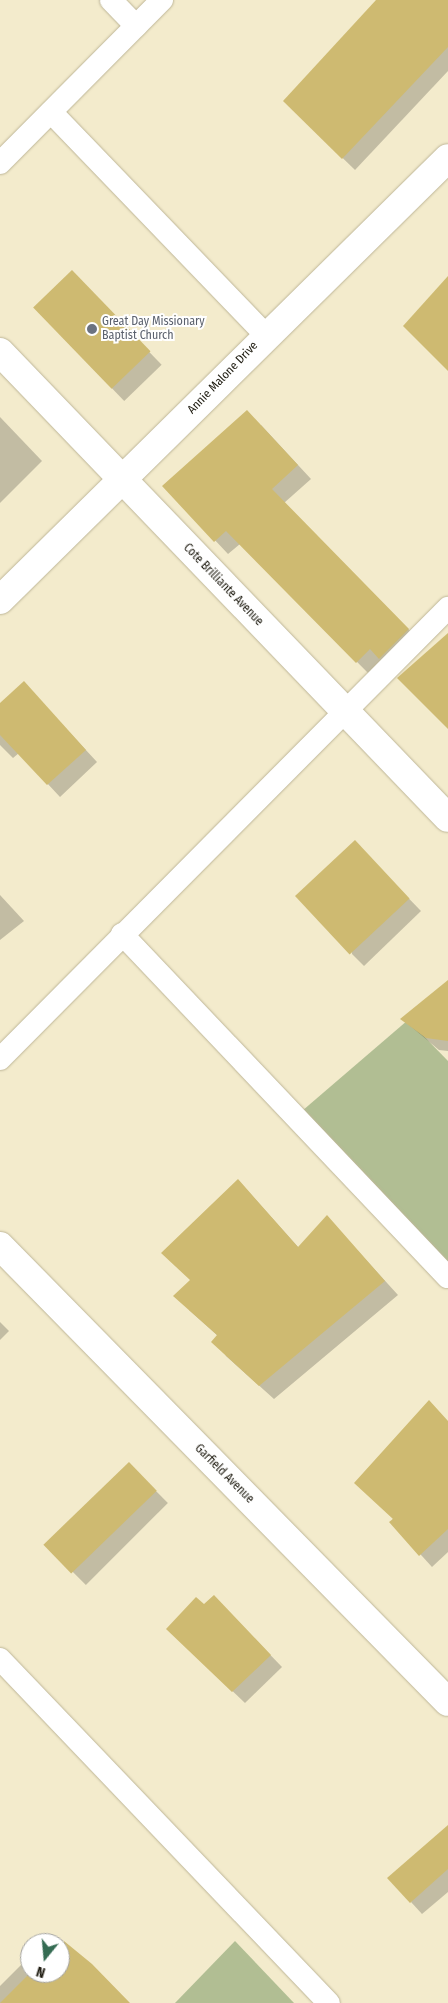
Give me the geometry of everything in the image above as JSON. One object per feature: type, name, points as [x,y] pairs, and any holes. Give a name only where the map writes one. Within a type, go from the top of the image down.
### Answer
[{"type":"street","name":"Annie Malone Drive","points":[[0,600],[123,480],[265,334],[448,158]]},
{"type":"street","name":"Cote Brilliante Avenue","points":[[0,352],[448,818]]},
{"type":"street","name":"Garfield Avenue","points":[[0,1246],[448,1702]]},
{"type":"lane","points":[[111,0],[136,26]]},
{"type":"lane","points":[[0,163],[162,0]]},
{"type":"lane","points":[[51,112],[265,334]]},
{"type":"lane","points":[[0,1059],[343,710],[448,608]]},
{"type":"lane","points":[[122,934],[448,1277]]},
{"type":"lane","points":[[0,1659],[329,2003]]},
{"type":"green space","points":[[408,1020],[448,1061],[448,1263],[302,1111]]},
{"type":"green space","points":[[235,1941],[294,2003],[175,2003]]},
{"type":"building","points":[[376,0],[448,0],[448,47],[342,159],[283,101]]},
{"type":"building","name":"Great Day Missionary Baptist Church","points":[[72,270],[150,351],[112,389],[33,308]]},
{"type":"building","points":[[448,276],[448,371],[403,326]]},
{"type":"building","points":[[247,410],[298,465],[272,489],[409,629],[379,659],[370,649],[356,663],[226,531],[214,542],[162,486]]},
{"type":"building","points":[[448,633],[448,729],[397,678]]},
{"type":"building","points":[[24,681],[86,750],[47,785],[0,735],[0,703]]},
{"type":"building","points":[[355,840],[410,899],[350,954],[295,896]]},
{"type":"building","points":[[448,980],[448,1041],[426,1038],[400,1019]]},
{"type":"building","points":[[238,1179],[298,1247],[327,1215],[385,1281],[259,1386],[211,1342],[217,1335],[173,1296],[190,1280],[161,1253]]},
{"type":"building","points":[[429,1400],[448,1421],[448,1529],[419,1556],[389,1522],[393,1519],[354,1483]]},
{"type":"building","points":[[129,1462],[157,1491],[71,1573],[43,1545]]},
{"type":"building","points":[[214,1595],[271,1655],[232,1692],[166,1629],[196,1597],[204,1604]]},
{"type":"building","points":[[448,1825],[448,1869],[410,1903],[387,1878]]},
{"type":"building","points":[[70,1946],[92,1964],[130,2003],[0,2003],[20,1983],[70,1983]]},
{"type":"place","name":"Great Day Missionary Baptist Church","points":[[92,329]]}]
